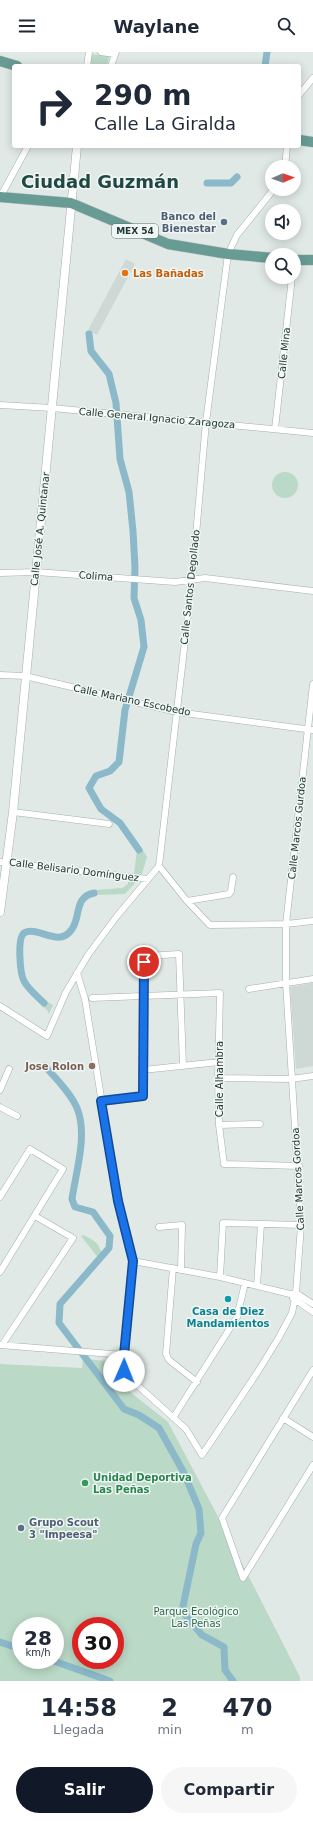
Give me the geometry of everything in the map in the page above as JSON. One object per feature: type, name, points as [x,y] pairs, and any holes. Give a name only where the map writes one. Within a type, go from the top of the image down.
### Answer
[{"type":"main road","points":[[0,61],[12,65]]},
{"type":"main road","points":[[301,140],[313,142]]},
{"type":"main road","name":"MEX 54","points":[[0,195],[71,203],[168,244],[228,254],[265,257]]},
{"type":"main road","points":[[301,261],[313,260]]},
{"type":"street","points":[[87,64],[89,52]]},
{"type":"street","points":[[101,52],[115,53],[112,64]]},
{"type":"street","points":[[301,93],[313,78]]},
{"type":"street","points":[[0,195],[27,148]]},
{"type":"street","name":"Calle José A. Quintanar","points":[[0,912],[3,862],[12,812],[52,408],[58,328],[77,148]]},
{"type":"street","points":[[286,160],[287,148]]},
{"type":"street","name":"Calle Santos Degollado","points":[[159,866],[192,580],[206,422],[228,254],[237,235],[268,196]]},
{"type":"street","name":"Calle Mina","points":[[275,429],[291,284]]},
{"type":"street","name":"Calle General Ignacio Zaragoza","points":[[0,405],[52,408],[313,433]]},
{"type":"street","name":"Colima","points":[[0,573],[36,572],[175,582],[205,578],[313,591]]},
{"type":"street","name":"Calle Mariano Escobedo","points":[[0,675],[25,676],[177,712],[310,729]]},
{"type":"street","name":"Calle Marcos Gurdoa","points":[[286,924],[310,729],[313,684]]},
{"type":"street","points":[[12,812],[108,824]]},
{"type":"street","name":"Calle Belisario Domínguez","points":[[3,862],[148,879]]},
{"type":"street","points":[[0,1006],[47,1036],[66,992],[77,973],[117,916],[159,866],[187,901],[210,925],[286,924],[313,921]]},
{"type":"street","points":[[187,901],[229,894],[231,892],[232,877]]},
{"type":"street","name":"Calle Marcos Gordoa","points":[[286,924],[286,982],[291,1079],[299,1166],[301,1225],[293,1293]]},
{"type":"street","points":[[101,1101],[143,1096],[143,996],[144,962],[146,956],[179,954],[183,1066]]},
{"type":"street","points":[[77,973],[85,999],[118,1201],[133,1261],[124,1355],[126,1375],[186,1429],[202,1455],[257,1373],[290,1317],[295,1300],[293,1293]]},
{"type":"street","points":[[249,989],[286,982],[313,979]]},
{"type":"street","name":"Calle Alhambra","points":[[180,994],[220,993],[218,1078],[219,1125],[224,1164],[299,1166]]},
{"type":"street","points":[[92,998],[180,994]]},
{"type":"street","points":[[143,1070],[219,1062]]},
{"type":"street","points":[[0,1090],[10,1069]]},
{"type":"street","points":[[218,1078],[291,1079],[313,1076]]},
{"type":"street","points":[[0,1107],[17,1116]]},
{"type":"street","points":[[219,1125],[260,1124]]},
{"type":"street","points":[[0,1197],[30,1149],[63,1169],[0,1272]]},
{"type":"street","points":[[35,1216],[74,1238],[1,1345],[71,1352],[124,1355]]},
{"type":"street","points":[[220,1277],[223,1223],[301,1225]]},
{"type":"street","points":[[257,1286],[261,1224]]},
{"type":"street","points":[[159,1227],[182,1225],[181,1270]]},
{"type":"street","points":[[133,1261],[220,1277],[293,1293],[313,1304]]},
{"type":"street","points":[[173,1268],[166,1354],[169,1360],[197,1382]]},
{"type":"street","points":[[173,1418],[237,1317],[244,1283]]},
{"type":"street","points":[[295,1300],[313,1312]]},
{"type":"street","points":[[313,1370],[222,1518],[243,1578],[313,1465]]},
{"type":"street","points":[[283,1418],[313,1437]]},
{"type":"shaded area","points":[[126,259],[135,264],[97,335],[88,330]]},
{"type":"shaded area","points":[[313,983],[313,1066],[296,1069],[290,987]]},
{"type":"green space","points":[[91,54],[109,56],[107,64],[89,64]]},
{"type":"green space","points":[[285,472],[294,476],[298,485],[294,494],[285,498],[276,494],[272,485],[276,476]]},
{"type":"green space","points":[[141,847],[147,857],[142,874],[134,874],[137,850]]},
{"type":"green space","points":[[128,881],[136,882],[125,894],[96,895],[95,890],[122,888],[128,884]]},
{"type":"green space","points":[[46,1001],[53,1005],[49,1014],[42,1006]]},
{"type":"green space","points":[[83,1235],[93,1240],[100,1248],[102,1256],[99,1259],[81,1236]]},
{"type":"green space","name":"Parque Ecológico Las Peñas","points":[[83,1359],[121,1362],[120,1384],[168,1422],[300,1677],[300,1681],[0,1681],[0,1364],[82,1368]]},
{"type":"waterway","points":[[265,64],[267,52]]},
{"type":"waterway","points":[[207,183],[231,183],[237,177]]},
{"type":"waterway","points":[[89,334],[91,351],[109,374],[116,403],[120,459],[129,492],[133,531],[135,567],[134,598],[141,620],[144,647],[125,710],[119,762],[110,771],[96,776],[89,788],[101,809],[120,823],[139,850]]},
{"type":"waterway","points":[[44,1003],[33,993],[24,981],[20,964],[20,942],[22,936],[24,933],[30,931],[55,937],[67,935],[75,924],[83,898],[94,893]]},
{"type":"waterway","points":[[45,1066],[71,1097],[77,1108],[80,1119],[80,1153],[72,1199],[75,1207],[93,1212],[110,1236],[109,1248],[60,1304],[59,1323],[124,1409],[139,1415],[159,1428],[184,1473],[199,1509],[201,1533],[196,1544],[182,1611],[202,1635],[224,1647],[225,1670],[233,1681]]},
{"type":"waterway","points":[[0,1642],[12,1646]]},
{"type":"waterway","points":[[64,1665],[110,1681]]},
{"type":"place","name":"Banco del Bienestar","points":[[224,222]]},
{"type":"place","name":"Las Bañadas","points":[[125,273]]},
{"type":"place","name":"Jose Rolon","points":[[92,1066]]},
{"type":"place","name":"Casa de Diez Mandamientos","points":[[228,1299]]},
{"type":"place","name":"Unidad Deportiva Las Peñas","points":[[85,1483]]},
{"type":"place","name":"Grupo Scout 3 \"Impeesa\"","points":[[21,1528]]},
{"type":"district","name":"Ciudad Guzmán","points":[[100,181]]},
{"type":"route","points":[[124,1371],[124,1355],[133,1261],[118,1201],[101,1101],[143,1096],[144,962]]}]
